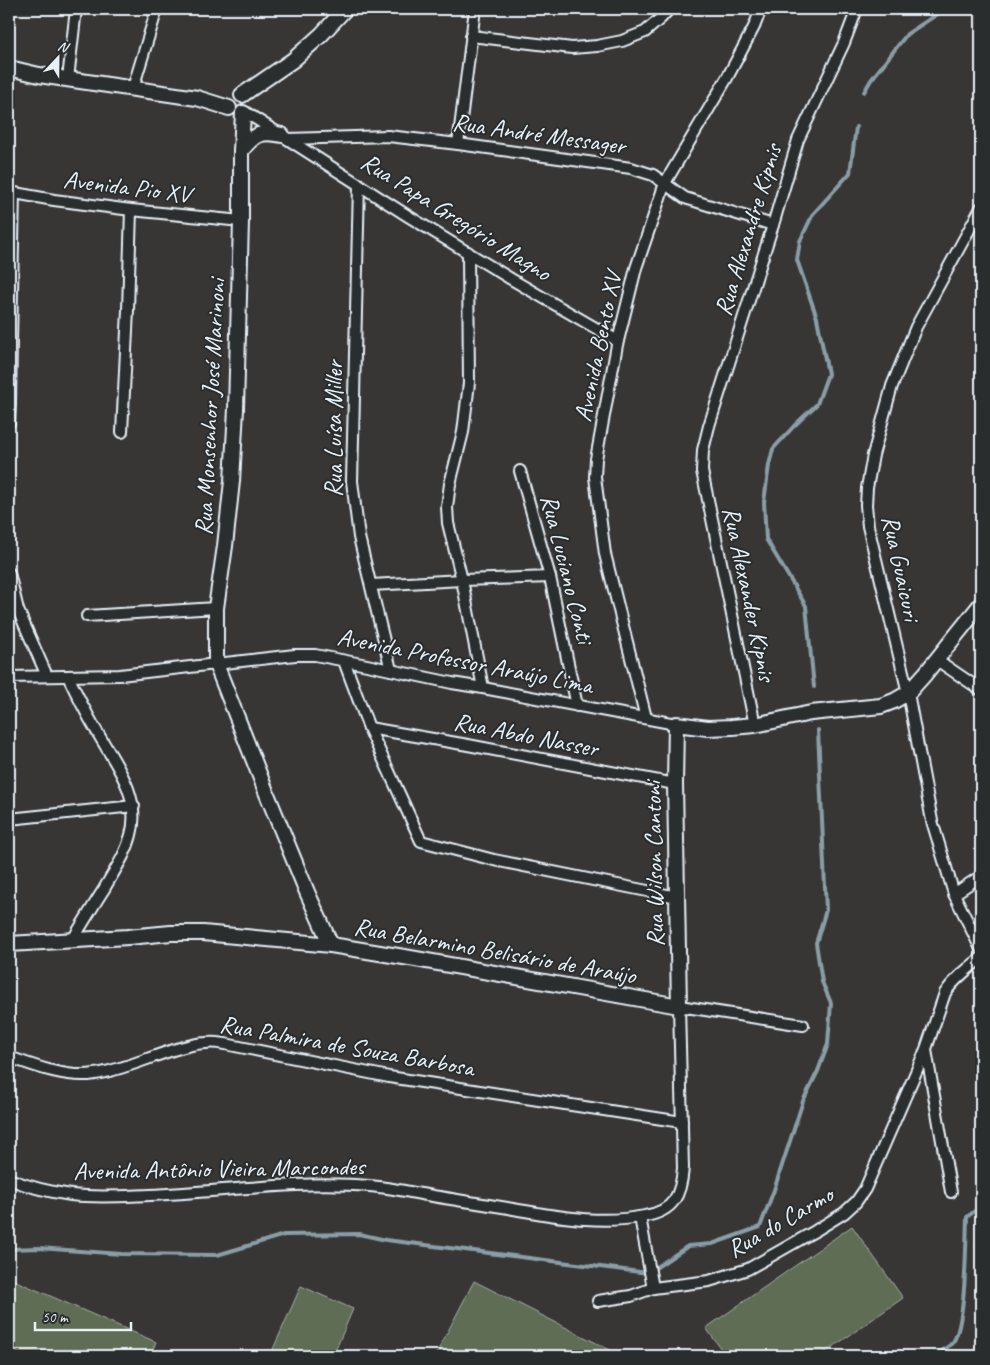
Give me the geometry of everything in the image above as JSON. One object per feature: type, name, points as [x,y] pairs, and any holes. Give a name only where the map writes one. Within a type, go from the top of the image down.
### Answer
[{"type":"street","points":[[68,79],[76,9]]},
{"type":"street","points":[[132,88],[157,9]]},
{"type":"street","points":[[9,68],[39,75],[240,106],[274,74],[294,60],[346,9]]},
{"type":"street","points":[[458,144],[475,9]]},
{"type":"street","points":[[471,36],[572,48],[597,46],[622,41],[645,32],[669,9]]},
{"type":"street","name":"Avenida Bento XV","points":[[646,718],[605,554],[595,477],[601,432],[612,369],[636,268],[665,183],[727,78],[754,27],[761,9]]},
{"type":"street","name":"Rua Alexandre Kipnis","points":[[702,471],[703,450],[709,426],[798,140],[844,43],[857,9]]},
{"type":"street","name":"Rua Papa Gregório Magno","points":[[240,106],[280,135],[408,216],[618,341]]},
{"type":"street","name":"Rua Monsenhor José Marinoni","points":[[216,664],[216,608],[225,546],[233,460],[237,371],[241,221],[240,106]]},
{"type":"street","points":[[241,151],[257,135],[266,133],[280,135]]},
{"type":"street","name":"Rua André Messager","points":[[280,135],[388,136],[631,168],[653,175],[685,198],[773,225]]},
{"type":"street","name":"Rua Luísa Miller","points":[[359,184],[352,481],[359,537],[391,670]]},
{"type":"street","points":[[9,423],[12,192]]},
{"type":"street","name":"Avenida Pio XV","points":[[12,192],[54,200],[131,210],[241,221]]},
{"type":"street","name":"Rua Guaicuri","points":[[981,208],[916,327],[905,351],[892,386],[873,455],[866,505],[868,526],[908,693],[932,821],[954,894],[981,949]]},
{"type":"street","points":[[122,432],[131,210]]},
{"type":"street","points":[[468,252],[469,383],[463,432],[450,484],[447,507],[448,523],[462,580],[483,688]]},
{"type":"street","name":"Rua Luciano Conti","points":[[520,471],[550,577],[577,706]]},
{"type":"street","name":"Rua Alexander Kipnis","points":[[702,471],[755,725]]},
{"type":"street","points":[[9,574],[18,610],[48,676]]},
{"type":"street","points":[[371,585],[550,577]]},
{"type":"street","points":[[908,693],[981,604]]},
{"type":"street","points":[[87,616],[216,608]]},
{"type":"street","name":"Avenida Professor Araújo Lima","points":[[9,677],[120,674],[296,655],[315,656],[577,706],[708,728],[755,725],[811,713],[881,706],[908,693]]},
{"type":"street","points":[[937,660],[981,690]]},
{"type":"street","points":[[344,661],[368,728],[420,841],[494,860],[677,897]]},
{"type":"street","name":"Rua Belarmino Belisário de Araújo","points":[[216,664],[307,892],[331,945],[679,1006],[803,1025]]},
{"type":"street","points":[[68,676],[120,770],[134,806],[132,833],[126,849],[72,941]]},
{"type":"street","name":"Rua Wilson Cantoni","points":[[676,724],[675,784],[682,1183]]},
{"type":"street","name":"Rua Abdo Nasser","points":[[368,728],[675,784]]},
{"type":"street","points":[[9,819],[134,806]]},
{"type":"street","points":[[954,894],[981,876]]},
{"type":"street","points":[[9,944],[171,933],[203,933],[331,945]]},
{"type":"street","name":"Rua do Carmo","points":[[598,1301],[631,1296],[653,1288],[709,1281],[748,1269],[815,1231],[856,1202],[865,1189],[926,1049],[945,993],[960,975],[981,958]]},
{"type":"street","name":"Rua Palmira de Souza Barbosa","points":[[9,1057],[62,1073],[94,1075],[196,1044],[225,1044],[390,1077],[682,1122]]},
{"type":"street","points":[[926,1049],[952,1192]]},
{"type":"street","name":"Avenida Antônio Vieira Marcondes","points":[[9,1179],[48,1191],[72,1195],[118,1196],[328,1184],[371,1186],[572,1219],[619,1220],[659,1212],[671,1206],[682,1183]]},
{"type":"street","points":[[640,1217],[653,1288]]},
{"type":"green space","points":[[852,1226],[903,1298],[820,1356],[726,1356],[706,1328]]},
{"type":"green space","points":[[9,1278],[156,1342],[150,1356],[9,1356]]},
{"type":"green space","points":[[474,1281],[622,1356],[435,1356]]},
{"type":"green space","points":[[301,1286],[353,1309],[333,1356],[270,1356]]},
{"type":"waterway","points":[[864,92],[871,80],[907,34],[945,9]]},
{"type":"waterway","points":[[814,687],[806,606],[766,539],[764,502],[773,449],[817,404],[828,374],[817,318],[797,260],[800,241],[813,214],[850,173],[856,127]]},
{"type":"waterway","points":[[9,1249],[39,1248],[121,1254],[217,1255],[284,1235],[359,1234],[386,1240],[648,1273],[688,1246],[712,1244],[760,1227],[803,1101],[818,1071],[828,1044],[831,1003],[822,982],[816,943],[826,910],[818,730]]},
{"type":"waterway","points":[[934,1356],[953,1342],[957,1332],[963,1301],[967,1217],[981,1206]]}]
